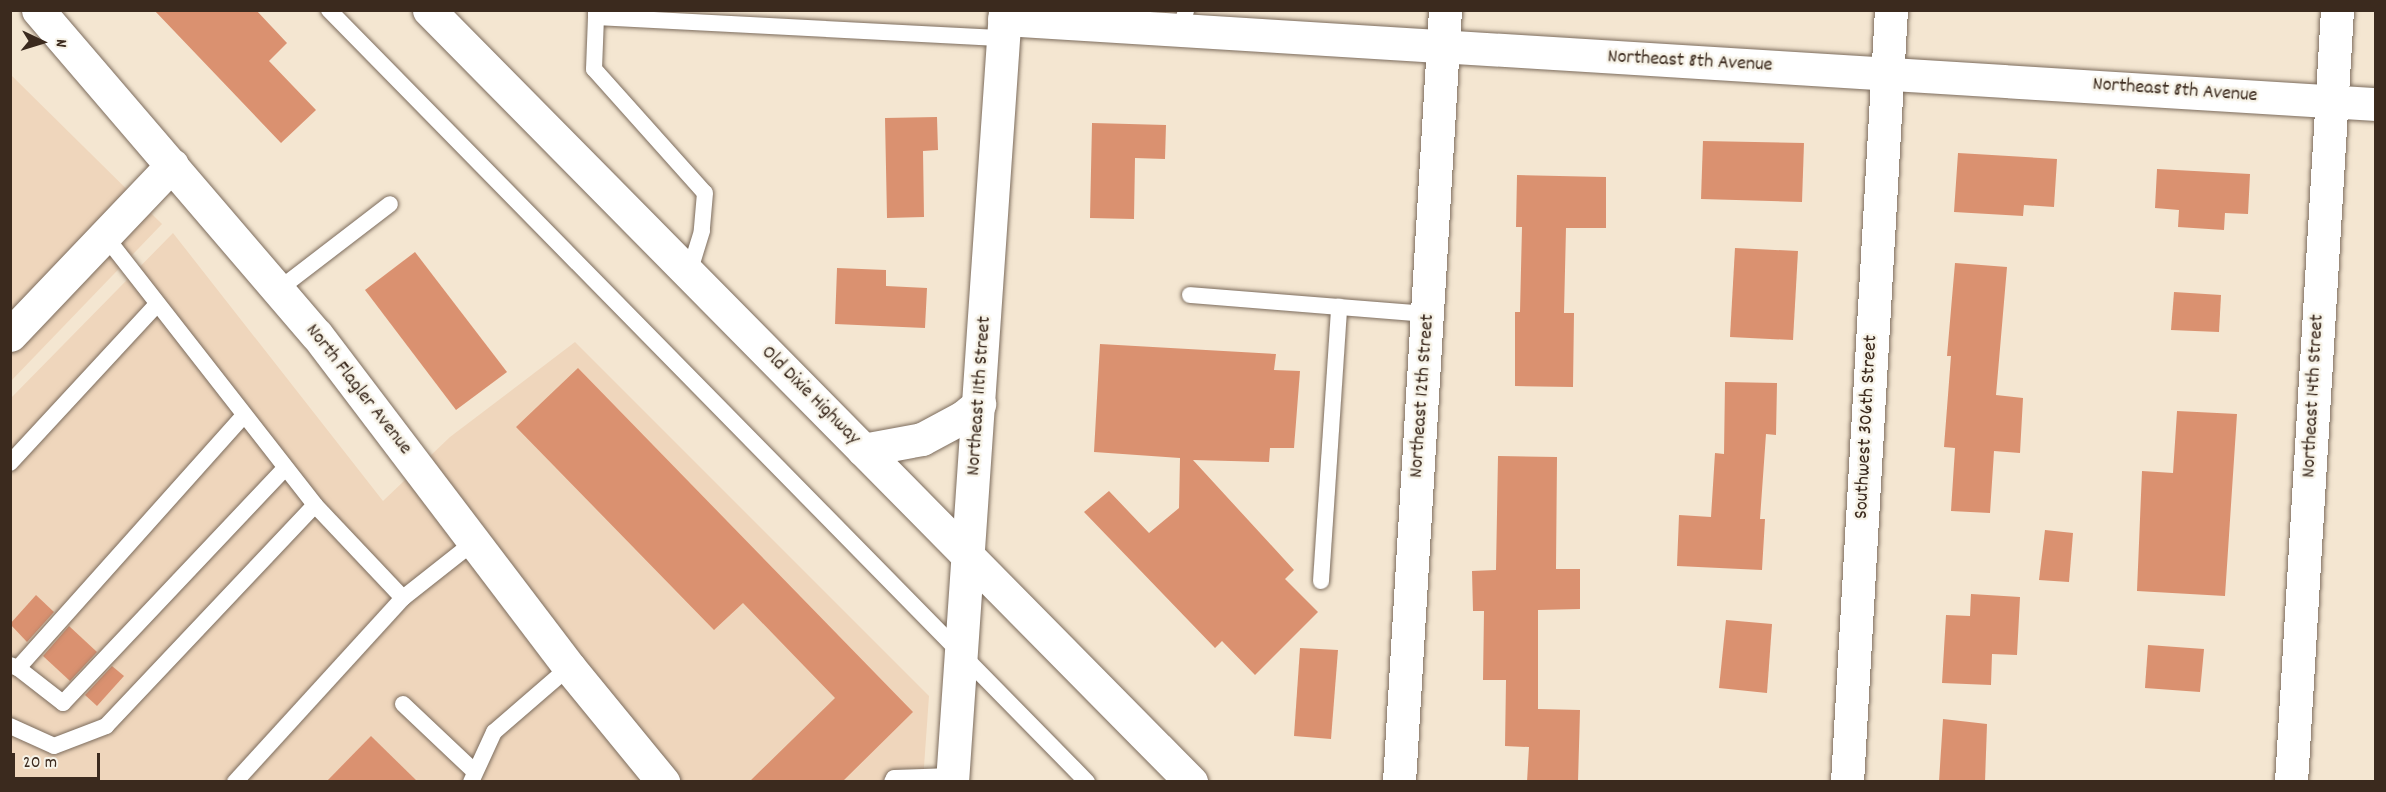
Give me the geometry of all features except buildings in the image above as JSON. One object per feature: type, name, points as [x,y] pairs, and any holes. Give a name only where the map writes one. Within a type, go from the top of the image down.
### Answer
[{"type":"street","name":"North Flagler Avenue","points":[[38,10],[317,335],[569,667],[663,782]]},
{"type":"street","name":"Old Dixie Highway","points":[[429,10],[1191,782]]},
{"type":"street","name":"Northeast 12th Street","points":[[1399,782],[1445,10]]},
{"type":"street","name":"Southwest 306th Street","points":[[1847,782],[1891,10]]},
{"type":"street","name":"Northeast 14th Street","points":[[2291,782],[2337,10]]},
{"type":"street","name":"Northeast 8th Avenue","points":[[1004,22],[1184,19],[1443,47],[2376,104]]},
{"type":"street","name":"Northeast 11th Street","points":[[952,779],[1004,22]]},
{"type":"street","points":[[10,335],[172,165]]},
{"type":"street","points":[[863,450],[922,440],[963,417],[979,404]]},
{"type":"lane","points":[[329,10],[1087,782]]},
{"type":"lane","points":[[689,273],[702,231],[705,193],[594,69],[596,14],[1004,22]]},
{"type":"lane","points":[[278,290],[390,204]]},
{"type":"lane","points":[[105,236],[315,505],[403,598]]},
{"type":"lane","points":[[1191,295],[1428,314]]},
{"type":"lane","points":[[10,463],[157,304]]},
{"type":"lane","points":[[1321,581],[1339,307]]},
{"type":"lane","points":[[244,415],[14,666],[63,704],[285,468]]},
{"type":"lane","points":[[10,726],[54,746],[106,726],[315,505]]},
{"type":"lane","points":[[235,782],[403,598],[474,542]]},
{"type":"lane","points":[[403,704],[473,777],[494,732],[569,667]]},
{"type":"lane","points":[[892,782],[894,778],[952,779]]},
{"type":"shaded area","points":[[10,74],[162,224],[11,381],[10,381]]},
{"type":"shaded area","points":[[173,233],[383,501],[450,437],[575,342],[929,696],[923,781],[11,781],[10,399]]}]
